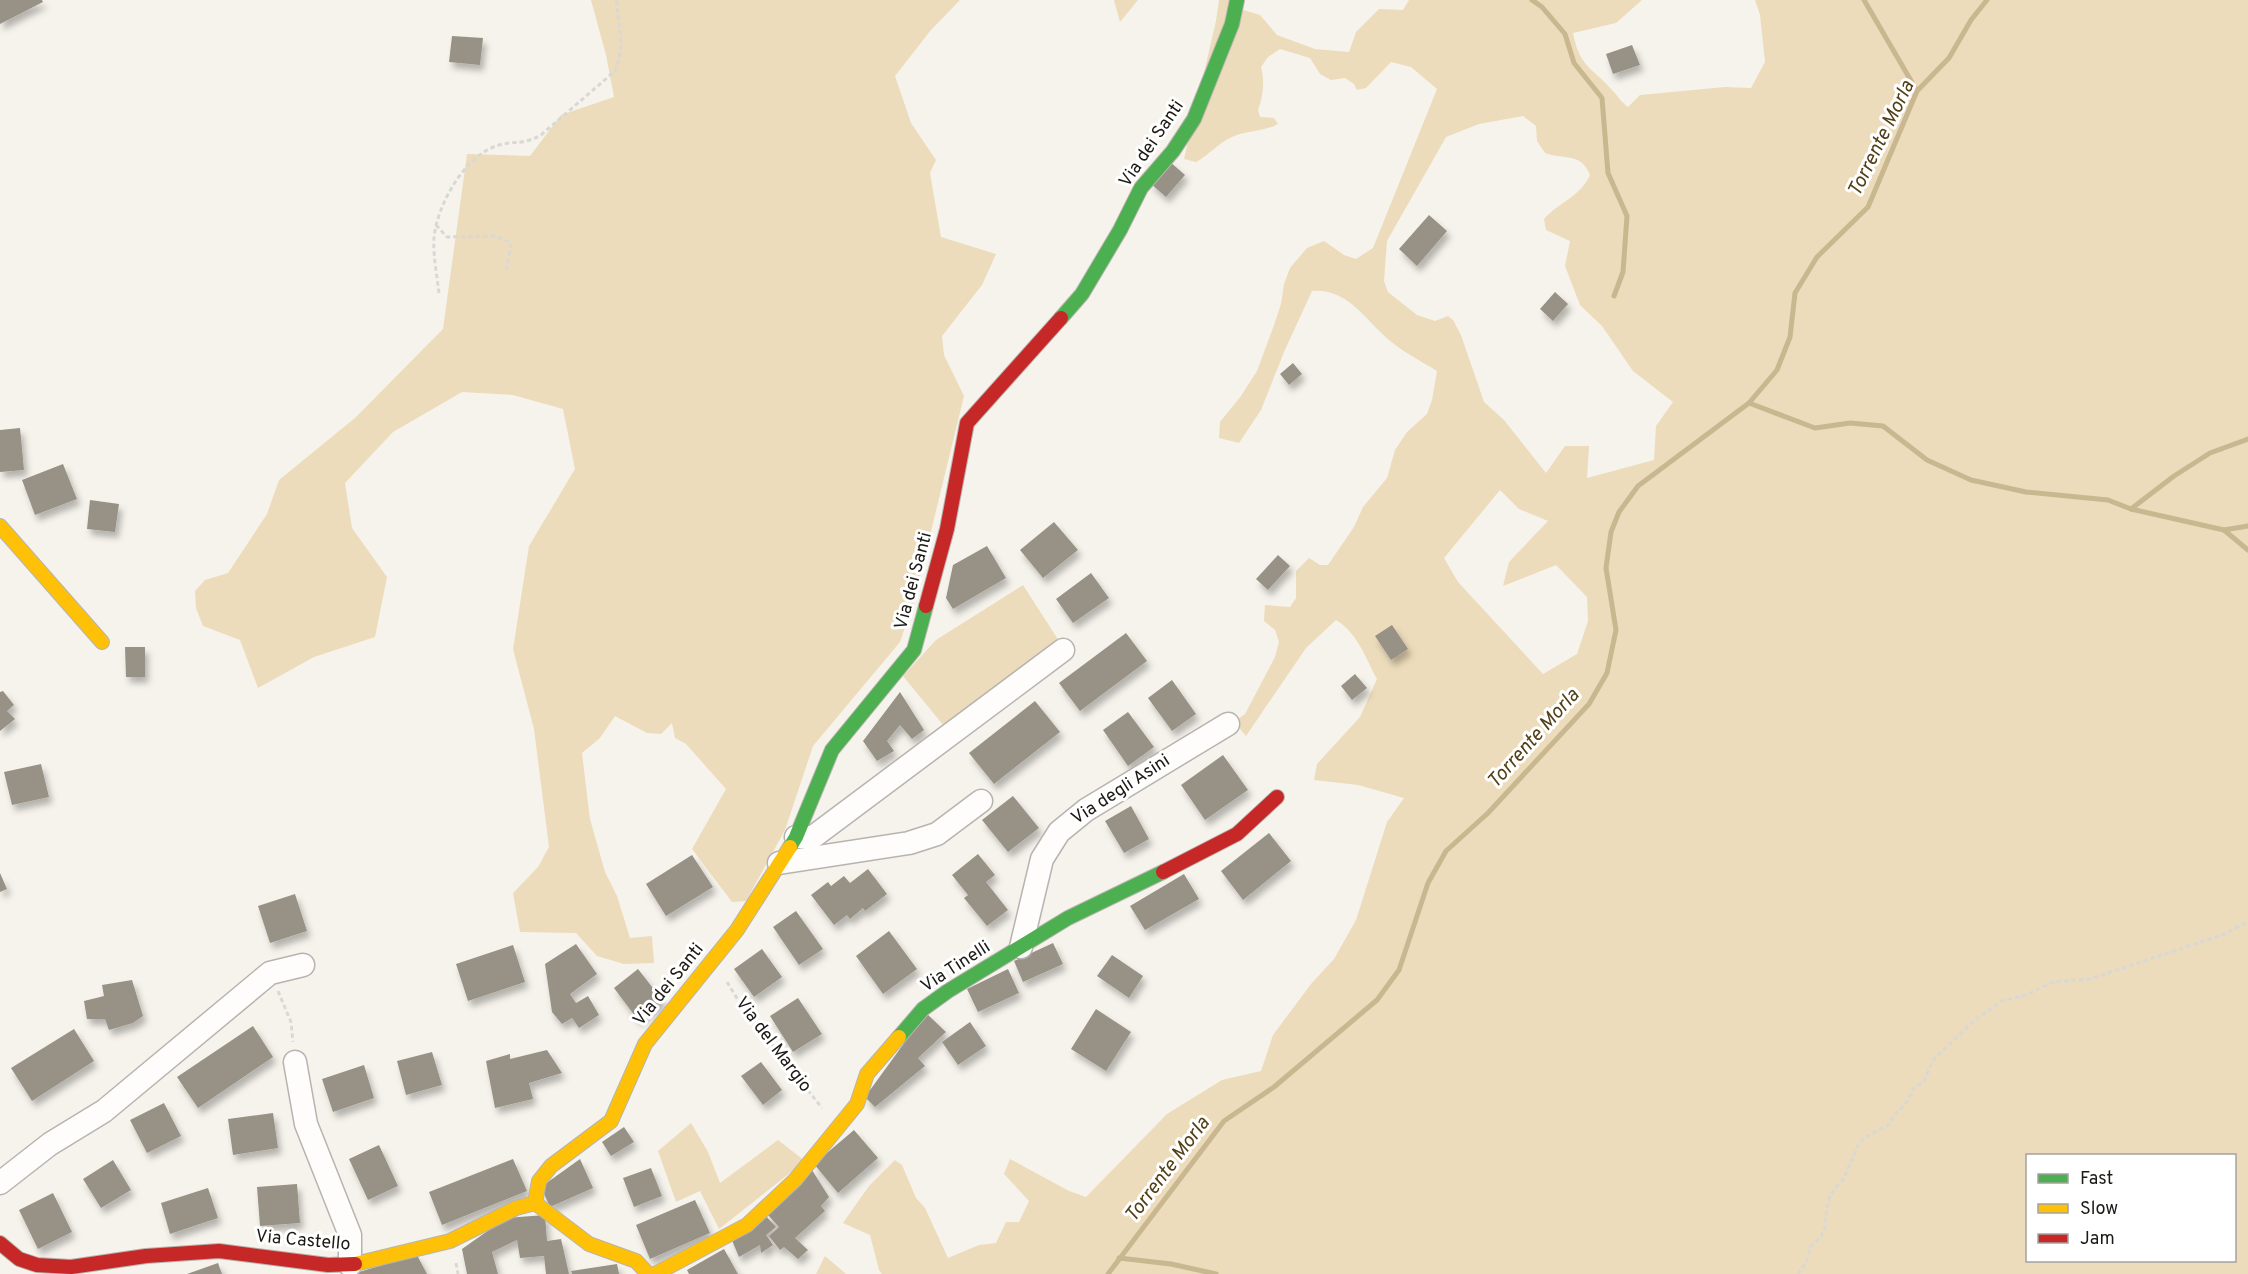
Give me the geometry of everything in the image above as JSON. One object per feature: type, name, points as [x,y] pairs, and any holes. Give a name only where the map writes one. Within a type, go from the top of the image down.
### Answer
[{"type":"street","name":"Via dei Santi","points":[[535,1203],[539,1181],[550,1166],[596,1134],[611,1120],[645,1044],[737,930],[796,837],[832,750],[914,650],[947,529],[967,423],[1082,294],[1120,230],[1141,188],[1173,151],[1194,119],[1232,24],[1237,0]]},
{"type":"street","points":[[0,526],[102,642]]},
{"type":"street","points":[[796,837],[813,837],[1063,650]]},
{"type":"street","name":"Via degli Asini","points":[[1021,947],[1042,859],[1059,832],[1086,810],[1228,723]]},
{"type":"street","name":"Via Tinelli","points":[[655,1274],[747,1224],[795,1180],[857,1104],[867,1074],[923,1009],[948,991],[1068,918],[1237,834],[1277,797]]},
{"type":"street","points":[[779,863],[909,843],[937,834],[981,801]]},
{"type":"street","points":[[0,1183],[50,1144],[104,1111],[270,973],[303,965]]},
{"type":"street","points":[[295,1062],[306,1124],[350,1235],[350,1265]]},
{"type":"street","points":[[535,1203],[589,1244],[636,1261],[648,1274]]},
{"type":"street","name":"Via Castello","points":[[0,1243],[19,1259],[37,1265],[71,1267],[146,1256],[219,1251],[328,1265],[350,1265],[450,1241],[516,1208],[535,1203]]},
{"type":"path","points":[[439,293],[434,240],[436,225],[456,180],[472,161],[496,146],[527,142],[541,135],[615,71],[620,58],[621,43],[616,0]]},
{"type":"path","points":[[436,225],[447,237],[496,236],[511,243],[506,273]]},
{"type":"path","points":[[1798,1274],[1806,1263],[1811,1246],[1821,1237],[1825,1227],[1828,1201],[1834,1189],[1843,1180],[1859,1143],[1867,1136],[1887,1126],[1897,1112],[1905,1106],[1914,1088],[1924,1081],[1933,1060],[1976,1019],[2002,1001],[2026,995],[2053,982],[2090,980],[2222,935],[2248,922]]},
{"type":"path","name":"Via del Margio","points":[[713,960],[743,1008],[838,1128]]},
{"type":"path","points":[[270,973],[291,1022],[295,1062]]},
{"type":"shaded area","points":[[591,0],[960,0],[931,30],[895,76],[911,123],[936,160],[930,173],[941,237],[996,254],[982,285],[942,336],[944,355],[964,396],[914,601],[900,642],[813,746],[785,830],[746,901],[732,902],[692,849],[726,789],[686,744],[675,738],[672,723],[661,734],[647,733],[615,716],[600,738],[582,753],[590,819],[605,872],[617,896],[630,938],[652,936],[654,963],[624,964],[597,956],[576,933],[520,932],[513,893],[538,867],[549,847],[534,729],[513,649],[529,546],[575,469],[563,409],[513,395],[462,392],[393,432],[345,483],[352,528],[387,577],[375,637],[314,657],[258,688],[240,640],[203,626],[196,608],[195,591],[205,580],[228,573],[267,514],[279,480],[355,418],[443,329],[467,154],[530,156],[561,115],[614,97],[606,55]]},
{"type":"shaded area","points":[[1114,0],[1138,0],[1120,22]]},
{"type":"shaded area","points":[[1219,0],[1230,0],[1230,6],[1260,15],[1277,35],[1315,49],[1349,52],[1356,32],[1379,9],[1403,10],[1409,0],[1642,0],[1616,23],[1573,33],[1579,53],[1587,66],[1628,107],[1640,95],[1725,87],[1751,88],[1765,62],[1760,15],[1755,0],[2248,0],[2248,1274],[882,1274],[870,1235],[843,1223],[869,1186],[895,1160],[902,1165],[916,1198],[925,1208],[948,1258],[979,1245],[996,1243],[1006,1222],[1019,1222],[1029,1201],[1004,1174],[1010,1159],[1069,1191],[1086,1197],[1167,1114],[1222,1080],[1261,1071],[1273,1035],[1311,984],[1334,959],[1356,920],[1387,822],[1404,798],[1358,785],[1314,780],[1317,764],[1360,717],[1377,679],[1350,631],[1336,620],[1306,648],[1246,736],[1234,722],[1245,714],[1275,657],[1279,642],[1275,630],[1264,621],[1265,605],[1290,607],[1296,598],[1296,571],[1309,558],[1320,565],[1328,565],[1354,527],[1363,507],[1387,478],[1395,450],[1407,432],[1427,414],[1437,371],[1394,344],[1346,300],[1325,291],[1312,291],[1261,410],[1239,443],[1219,438],[1220,422],[1257,371],[1281,304],[1284,284],[1290,268],[1307,248],[1324,241],[1344,255],[1356,259],[1373,248],[1437,89],[1411,67],[1391,62],[1366,88],[1357,90],[1354,84],[1345,78],[1331,80],[1320,74],[1310,58],[1280,49],[1268,57],[1261,67],[1263,89],[1258,110],[1260,117],[1274,118],[1278,124],[1232,137],[1196,162],[1184,159]],"holes":[[[1523,116],[1536,126],[1537,141],[1545,153],[1577,160],[1582,163],[1590,175],[1575,194],[1544,219],[1546,230],[1570,241],[1565,266],[1580,305],[1602,326],[1633,371],[1673,402],[1656,426],[1654,460],[1587,478],[1589,446],[1565,446],[1546,473],[1504,420],[1484,402],[1461,335],[1453,320],[1448,316],[1435,321],[1417,315],[1388,292],[1384,281],[1387,241],[1446,137],[1479,124]],[[1500,490],[1519,509],[1548,521],[1509,562],[1503,586],[1556,565],[1587,597],[1588,621],[1577,654],[1543,674],[1458,582],[1444,558]]]},
{"type":"shaded area","points":[[1023,585],[1059,641],[944,726],[903,676],[936,640]]},
{"type":"shaded area","points":[[691,1123],[708,1152],[720,1183],[778,1140],[805,1161],[719,1229],[700,1191],[676,1202],[658,1151]]},
{"type":"shaded area","points":[[825,1256],[846,1274],[816,1274]]},
{"type":"building","points":[[0,0],[42,0],[43,2],[0,24]]},
{"type":"building","points":[[452,36],[483,38],[480,65],[449,62]]},
{"type":"building","points":[[1632,45],[1640,65],[1613,74],[1606,54]]},
{"type":"building","points":[[1169,161],[1185,175],[1166,197],[1150,183]]},
{"type":"building","points":[[1429,215],[1447,231],[1417,266],[1399,249]]},
{"type":"building","points":[[1555,292],[1568,304],[1553,321],[1540,309]]},
{"type":"building","points":[[1293,363],[1302,374],[1289,385],[1280,374]]},
{"type":"building","points":[[20,428],[24,470],[0,472],[0,430]]},
{"type":"building","points":[[63,464],[77,499],[35,515],[22,480]]},
{"type":"building","points":[[90,500],[119,504],[115,532],[87,529]]},
{"type":"building","points":[[1054,522],[1078,550],[1043,578],[1020,550]]},
{"type":"building","points":[[987,546],[1006,578],[953,609],[946,598],[953,565]]},
{"type":"building","points":[[1278,555],[1290,566],[1268,590],[1256,579]]},
{"type":"building","points":[[1091,573],[1109,598],[1073,623],[1056,599]]},
{"type":"building","points":[[1392,625],[1408,649],[1391,660],[1375,636]]},
{"type":"building","points":[[1126,633],[1147,661],[1080,711],[1059,683]]},
{"type":"building","points":[[125,647],[145,647],[145,677],[126,677]]},
{"type":"building","points":[[1355,674],[1367,688],[1352,700],[1341,686]]},
{"type":"building","points":[[1172,680],[1196,714],[1172,731],[1148,698]]},
{"type":"building","points":[[3,691],[14,705],[7,711],[15,719],[0,731],[0,692]]},
{"type":"building","points":[[900,692],[924,730],[912,739],[900,725],[887,741],[894,751],[877,761],[863,741]]},
{"type":"building","points":[[1035,701],[1060,732],[994,784],[969,753]]},
{"type":"building","points":[[1128,712],[1154,747],[1128,766],[1103,730]]},
{"type":"building","points":[[1223,755],[1248,790],[1205,820],[1181,785]]},
{"type":"building","points":[[41,764],[49,797],[12,805],[4,772]]},
{"type":"building","points":[[1013,796],[1039,828],[1008,852],[982,820]]},
{"type":"building","points":[[1131,806],[1149,839],[1124,853],[1105,821]]},
{"type":"building","points":[[1269,833],[1291,861],[1243,900],[1221,871]]},
{"type":"building","points":[[978,854],[995,875],[986,882],[1008,910],[987,926],[964,898],[968,895],[952,875]]},
{"type":"building","points":[[692,855],[713,887],[666,916],[646,884]]},
{"type":"building","points":[[868,869],[887,894],[865,911],[863,908],[850,919],[847,915],[834,925],[811,895],[828,882],[831,886],[844,876],[850,883]]},
{"type":"building","points":[[0,873],[7,889],[0,892]]},
{"type":"building","points":[[1184,874],[1199,899],[1145,930],[1130,906]]},
{"type":"building","points":[[295,894],[307,931],[270,943],[258,906]]},
{"type":"building","points":[[796,911],[823,949],[799,965],[773,927]]},
{"type":"building","points":[[889,931],[917,969],[883,994],[856,956]]},
{"type":"building","points":[[1053,943],[1063,964],[1023,982],[1014,961]]},
{"type":"building","points":[[576,944],[597,974],[570,994],[576,1003],[588,996],[599,1015],[579,1028],[572,1018],[562,1024],[552,1012],[545,964]]},
{"type":"building","points":[[513,945],[525,982],[468,1001],[456,964]]},
{"type":"building","points":[[762,949],[782,977],[754,997],[734,969]]},
{"type":"building","points":[[1112,955],[1143,976],[1129,998],[1097,976]]},
{"type":"building","points":[[638,969],[663,1001],[638,1020],[614,988]]},
{"type":"building","points":[[1008,969],[1019,993],[978,1012],[967,989]]},
{"type":"building","points":[[132,980],[143,1016],[133,1023],[109,1030],[105,1019],[87,1019],[84,1001],[104,996],[102,985]]},
{"type":"building","points":[[798,998],[822,1034],[793,1052],[770,1016]]},
{"type":"building","points":[[1096,1009],[1131,1032],[1106,1071],[1071,1049]]},
{"type":"building","points":[[926,1013],[946,1032],[918,1058],[925,1066],[875,1107],[865,1097]]},
{"type":"building","points":[[970,1022],[986,1046],[958,1065],[942,1042]]},
{"type":"building","points":[[253,1026],[273,1057],[198,1108],[177,1077]]},
{"type":"building","points":[[74,1029],[94,1061],[32,1101],[11,1068]]},
{"type":"building","points":[[547,1050],[562,1073],[529,1083],[533,1099],[495,1108],[486,1061],[510,1054],[510,1059]]},
{"type":"building","points":[[432,1052],[442,1085],[406,1095],[397,1061]]},
{"type":"building","points":[[761,1062],[782,1090],[763,1105],[741,1076]]},
{"type":"building","points":[[364,1065],[374,1098],[333,1112],[322,1079]]},
{"type":"building","points":[[164,1103],[181,1136],[147,1153],[130,1120]]},
{"type":"building","points":[[273,1113],[278,1148],[233,1155],[228,1119]]},
{"type":"building","points":[[624,1127],[634,1142],[611,1156],[602,1142]]},
{"type":"building","points":[[854,1130],[878,1158],[838,1193],[814,1164]]},
{"type":"building","points":[[379,1145],[398,1186],[368,1200],[349,1159]]},
{"type":"building","points":[[513,1159],[527,1191],[442,1225],[429,1192]]},
{"type":"building","points":[[580,1159],[593,1188],[550,1207],[541,1187]]},
{"type":"building","points":[[113,1160],[131,1190],[101,1208],[83,1179]]},
{"type":"building","points":[[651,1168],[662,1196],[634,1207],[623,1178]]},
{"type":"building","points":[[812,1170],[829,1197],[821,1206],[825,1211],[795,1238],[808,1250],[798,1259],[784,1247],[780,1250],[769,1236],[779,1227],[767,1214]]},
{"type":"building","points":[[297,1184],[300,1223],[260,1226],[257,1187]]},
{"type":"building","points":[[208,1188],[218,1218],[170,1234],[161,1203]]},
{"type":"building","points":[[53,1193],[72,1232],[38,1249],[19,1210]]},
{"type":"building","points":[[695,1200],[710,1233],[650,1259],[636,1225]]},
{"type":"building","points":[[545,1215],[547,1241],[561,1239],[569,1274],[546,1274],[544,1256],[520,1258],[517,1240],[492,1252],[498,1274],[467,1274],[462,1249],[506,1218]]},
{"type":"building","points":[[765,1215],[776,1227],[766,1235],[773,1245],[761,1253],[760,1245],[739,1257],[731,1238]]},
{"type":"building","points":[[724,1249],[738,1274],[689,1274],[687,1270]]},
{"type":"building","points":[[417,1255],[427,1274],[352,1274]]},
{"type":"building","points":[[218,1263],[222,1274],[187,1274]]},
{"type":"building","points":[[617,1264],[619,1274],[572,1274],[571,1271]]},
{"type":"waterway","points":[[1532,0],[1542,7],[1565,34],[1574,63],[1602,98],[1608,173],[1627,216],[1623,272],[1614,296]]},
{"type":"waterway","points":[[1864,0],[1917,91]]},
{"type":"waterway","name":"Torrente Morla","points":[[1108,1274],[1224,1121],[1274,1087],[1377,1000],[1399,970],[1428,883],[1446,851],[1488,813],[1589,704],[1607,673],[1616,630],[1606,568],[1611,532],[1619,512],[1638,486],[1749,403],[1777,370],[1790,337],[1795,293],[1817,257],[1868,207],[1917,91],[1949,58],[1971,20],[1987,0]]},
{"type":"waterway","points":[[1749,403],[1815,428],[1850,423],[1883,426],[1927,460],[1971,480],[2026,492],[2108,500],[2131,509],[2224,530],[2248,526]]},
{"type":"waterway","points":[[2131,509],[2174,476],[2210,453],[2248,439]]},
{"type":"waterway","points":[[2224,530],[2248,550]]},
{"type":"waterway","points":[[1119,1258],[1171,1264],[1216,1274]]},
{"type":"traffic: fast","points":[[1061,318],[1082,294],[1120,230],[1141,188],[1173,151],[1194,119],[1232,24],[1237,0]]},
{"type":"traffic: fast","points":[[790,847],[832,750],[914,650],[926,606]]},
{"type":"traffic: fast","points":[[899,1037],[923,1009],[948,991],[1068,918],[1163,872]]},
{"type":"traffic: slow","points":[[0,526],[102,642]]},
{"type":"traffic: slow","points":[[535,1203],[539,1181],[551,1166],[611,1121],[645,1044],[737,930],[790,847]]},
{"type":"traffic: slow","points":[[655,1274],[747,1225],[795,1180],[857,1104],[867,1074],[899,1037]]},
{"type":"traffic: slow","points":[[355,1264],[450,1241],[516,1208],[535,1203],[589,1244],[636,1261],[648,1274]]},
{"type":"traffic: jam","points":[[926,606],[947,529],[967,423],[1061,318]]},
{"type":"traffic: jam","points":[[1163,872],[1237,834],[1277,797]]},
{"type":"traffic: jam","points":[[0,1243],[19,1259],[37,1265],[71,1267],[146,1256],[219,1251],[328,1265],[355,1264]]}]
